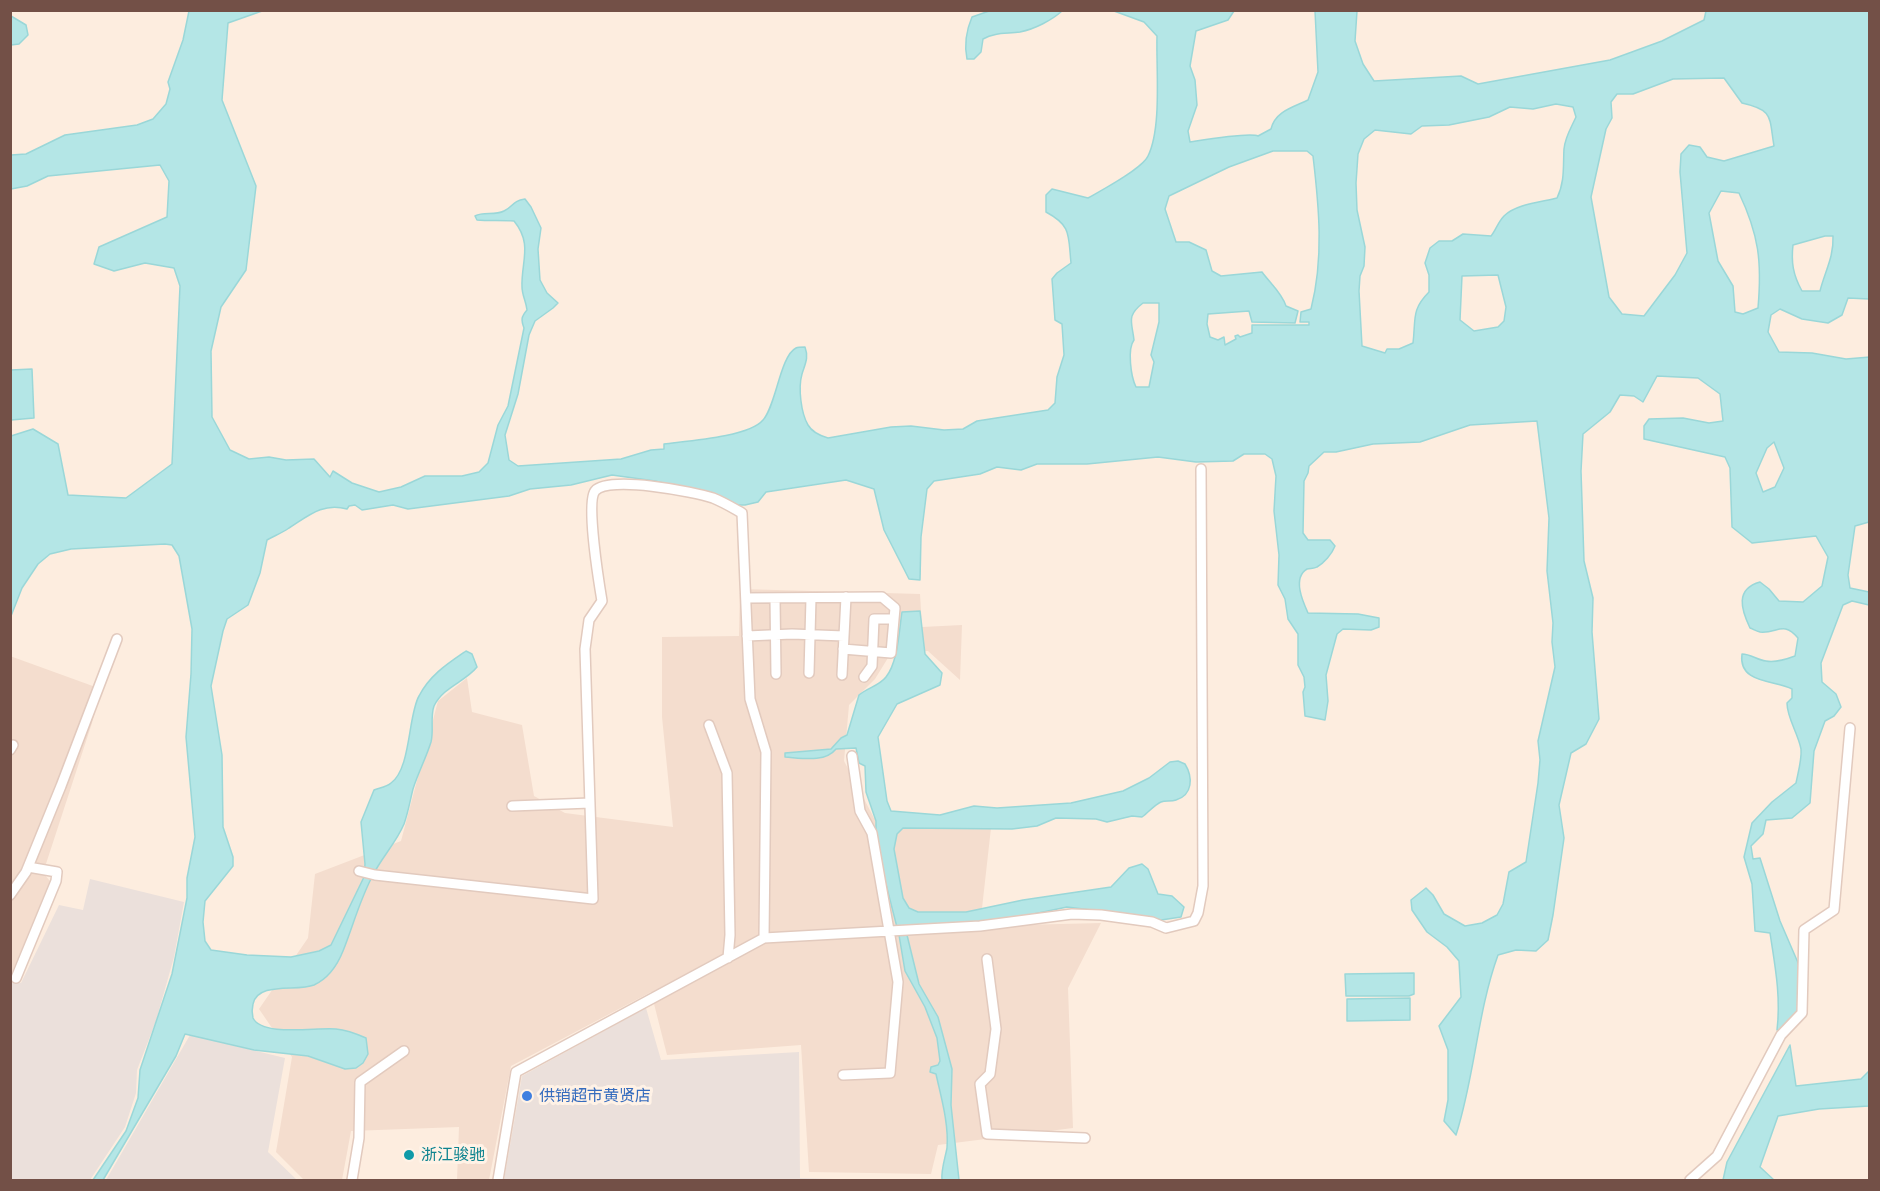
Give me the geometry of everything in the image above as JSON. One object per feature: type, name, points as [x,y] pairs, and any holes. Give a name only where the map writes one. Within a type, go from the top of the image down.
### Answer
[{"type":"street","points":[[498,1180],[516,1072],[764,938],[980,926],[1072,914],[1119,917],[1152,922],[1166,928],[1194,921],[1198,913],[1203,886],[1201,469]]},
{"type":"street","points":[[361,872],[593,899],[585,648],[589,620],[602,602],[591,511],[595,491],[598,488],[616,485],[658,486],[713,498],[742,513],[750,699],[766,752],[764,938]]},
{"type":"street","points":[[842,675],[846,597]]},
{"type":"street","points":[[746,598],[882,597],[895,608],[891,652],[843,649]]},
{"type":"street","points":[[775,598],[776,674]]},
{"type":"street","points":[[810,673],[811,598]]},
{"type":"street","points":[[864,677],[872,666],[874,619],[894,619]]},
{"type":"street","points":[[747,636],[844,636]]},
{"type":"street","points":[[10,895],[28,867],[117,639]]},
{"type":"street","points":[[709,725],[727,773],[730,934],[728,958]]},
{"type":"street","points":[[1690,1180],[1717,1156],[1781,1035],[1802,1012],[1804,930],[1834,910],[1850,728]]},
{"type":"street","points":[[843,1075],[890,1073],[898,982],[893,931],[872,833],[860,811],[852,756]]},
{"type":"street","points":[[512,807],[590,802]]},
{"type":"street","points":[[16,978],[56,881],[57,872],[28,867]]},
{"type":"street","points":[[987,959],[996,1029],[990,1074],[980,1084],[987,1134],[1085,1138]]},
{"type":"street","points":[[352,1180],[359,1138],[360,1082],[404,1051]]},
{"type":"shaded area","points":[[740,589],[920,594],[922,627],[962,625],[960,680],[928,651],[891,653],[875,679],[849,705],[844,761],[874,818],[903,828],[991,828],[980,926],[1101,923],[1068,988],[1073,1128],[938,1145],[931,1174],[809,1172],[801,1045],[667,1055],[651,992],[511,1066],[489,1180],[457,1180],[459,1127],[351,1131],[342,1180],[304,1180],[276,1152],[292,1057],[259,1009],[308,938],[315,874],[401,841],[438,701],[467,678],[472,712],[522,725],[534,796],[565,813],[673,827],[662,717],[662,637],[739,636]]},
{"type":"shaded area","points":[[10,656],[101,689],[43,873],[50,881],[11,975]]},
{"type":"shaded area","points":[[90,879],[184,902],[174,957],[156,1021],[137,1070],[136,1093],[125,1127],[90,1180],[11,1180],[10,979],[21,983],[59,905],[83,910]]},
{"type":"shaded area","points":[[646,1008],[661,1060],[799,1052],[800,1178],[873,1180],[504,1180],[522,1076]]},
{"type":"shaded area","points":[[190,1035],[285,1058],[268,1152],[297,1180],[106,1180]]},
{"type":"water","points":[[992,10],[1062,11],[1031,29],[997,34],[983,39],[981,52],[974,59],[967,59],[966,38],[972,17]]},
{"type":"water","points":[[189,11],[262,11],[228,23],[222,100],[256,186],[246,270],[221,307],[211,351],[212,417],[230,450],[249,459],[269,457],[286,460],[314,459],[330,477],[333,471],[352,483],[379,492],[401,487],[425,476],[462,476],[479,472],[488,463],[498,425],[508,406],[524,328],[522,319],[527,310],[522,287],[525,245],[520,229],[514,221],[477,220],[475,216],[500,212],[521,200],[525,199],[531,207],[541,228],[538,249],[540,280],[547,293],[558,303],[535,321],[529,335],[518,394],[505,435],[509,460],[518,466],[621,459],[651,450],[664,449],[664,444],[717,437],[756,426],[767,413],[786,361],[796,348],[800,347],[805,347],[807,354],[801,380],[802,407],[808,425],[820,435],[828,438],[891,427],[911,426],[944,430],[963,429],[977,421],[1048,410],[1055,403],[1057,377],[1064,355],[1062,324],[1055,320],[1052,279],[1071,263],[1067,232],[1060,222],[1046,212],[1046,195],[1052,189],[1088,198],[1121,179],[1138,167],[1148,156],[1157,114],[1157,36],[1144,22],[1114,11],[1234,11],[1228,20],[1196,31],[1190,66],[1195,80],[1197,105],[1188,131],[1190,142],[1236,136],[1258,136],[1271,129],[1276,118],[1281,114],[1308,100],[1318,72],[1315,11],[1357,11],[1355,41],[1363,64],[1374,81],[1461,76],[1478,84],[1610,60],[1662,41],[1704,20],[1706,11],[1869,11],[1869,299],[1848,298],[1842,315],[1828,323],[1802,319],[1780,309],[1771,315],[1768,332],[1779,352],[1812,353],[1846,359],[1870,357],[1869,522],[1855,526],[1848,575],[1850,588],[1869,592],[1869,605],[1852,601],[1843,605],[1821,663],[1822,682],[1836,694],[1841,707],[1834,716],[1825,721],[1814,751],[1810,803],[1792,818],[1766,820],[1763,834],[1751,846],[1753,859],[1760,858],[1780,921],[1799,965],[1798,1012],[1787,1029],[1777,1030],[1778,993],[1770,933],[1755,931],[1752,884],[1744,857],[1752,823],[1772,802],[1796,783],[1801,749],[1787,709],[1787,703],[1792,698],[1792,689],[1752,676],[1742,664],[1742,654],[1770,661],[1785,659],[1795,656],[1798,638],[1784,629],[1760,632],[1750,628],[1744,614],[1742,600],[1747,589],[1760,582],[1779,601],[1803,602],[1822,586],[1828,557],[1816,536],[1752,543],[1732,527],[1730,468],[1725,457],[1644,439],[1644,426],[1649,419],[1683,418],[1709,423],[1723,421],[1720,394],[1698,378],[1657,376],[1643,402],[1634,396],[1620,395],[1610,412],[1583,434],[1581,471],[1584,561],[1593,598],[1592,632],[1599,719],[1586,744],[1571,753],[1559,805],[1564,838],[1548,940],[1536,951],[1516,950],[1498,955],[1485,999],[1468,1090],[1456,1135],[1444,1121],[1448,1100],[1448,1050],[1439,1026],[1461,997],[1459,961],[1447,947],[1427,932],[1412,910],[1411,900],[1426,888],[1444,914],[1465,926],[1482,923],[1497,915],[1503,904],[1509,872],[1526,862],[1538,783],[1540,760],[1538,741],[1555,667],[1547,571],[1549,518],[1537,421],[1470,425],[1420,442],[1373,444],[1336,452],[1324,452],[1309,466],[1304,481],[1303,533],[1308,540],[1330,540],[1335,546],[1322,563],[1316,568],[1307,569],[1300,578],[1300,590],[1308,613],[1358,614],[1379,618],[1379,627],[1371,630],[1343,629],[1337,634],[1326,675],[1328,701],[1325,720],[1305,716],[1304,677],[1298,665],[1298,634],[1288,619],[1285,599],[1278,585],[1279,555],[1274,511],[1276,476],[1272,459],[1265,454],[1244,454],[1233,461],[1196,462],[1158,457],[1087,464],[1037,464],[1021,470],[997,467],[980,474],[934,481],[927,489],[921,537],[920,580],[909,579],[884,530],[874,489],[846,480],[766,492],[758,502],[734,505],[715,495],[655,481],[612,475],[571,485],[530,489],[509,496],[408,509],[393,505],[362,510],[355,505],[347,509],[330,507],[316,511],[267,540],[260,573],[248,605],[227,619],[211,686],[222,755],[223,827],[233,857],[233,866],[205,901],[203,922],[205,941],[211,950],[247,955],[291,957],[319,951],[331,945],[364,877],[361,822],[374,790],[391,783],[402,766],[419,696],[434,676],[466,651],[472,654],[477,667],[448,689],[434,706],[431,742],[413,789],[404,824],[368,884],[335,967],[324,979],[314,985],[262,992],[253,1004],[253,1018],[258,1024],[267,1027],[291,1030],[336,1029],[366,1038],[368,1054],[363,1063],[356,1068],[345,1069],[308,1056],[254,1050],[185,1034],[176,1056],[103,1180],[93,1180],[126,1131],[138,1098],[140,1070],[172,974],[187,898],[187,878],[195,837],[186,737],[192,629],[179,556],[172,545],[165,544],[71,549],[50,554],[38,564],[22,588],[11,616],[11,436],[33,429],[58,444],[68,495],[126,498],[172,464],[180,286],[174,268],[145,263],[114,271],[94,264],[99,247],[167,217],[169,181],[160,165],[48,176],[27,186],[11,189],[11,155],[26,154],[65,135],[137,125],[153,119],[166,104],[170,89],[168,82],[183,40]],"holes":[[[1724,78],[1742,103],[1760,109],[1768,116],[1774,146],[1724,161],[1707,157],[1700,147],[1689,145],[1681,154],[1680,172],[1687,253],[1675,275],[1644,316],[1622,314],[1609,297],[1591,197],[1606,129],[1612,118],[1611,102],[1617,94],[1633,94],[1673,79]],[[1556,104],[1573,107],[1576,117],[1565,145],[1562,180],[1557,198],[1522,206],[1509,212],[1502,218],[1491,236],[1463,234],[1452,241],[1439,241],[1430,248],[1425,263],[1429,275],[1429,292],[1417,310],[1413,343],[1399,349],[1387,349],[1385,353],[1362,346],[1359,291],[1365,247],[1357,210],[1356,183],[1358,154],[1364,139],[1375,130],[1411,134],[1422,126],[1449,125],[1489,117],[1510,107],[1533,109]],[[1273,151],[1307,151],[1313,156],[1318,213],[1318,271],[1311,309],[1301,312],[1300,322],[1309,322],[1309,325],[1252,325],[1252,333],[1240,337],[1235,336],[1236,339],[1225,345],[1224,337],[1218,340],[1210,337],[1207,324],[1208,314],[1249,311],[1252,322],[1295,323],[1298,311],[1286,306],[1279,292],[1262,272],[1221,276],[1212,271],[1206,250],[1189,242],[1176,242],[1165,209],[1169,196],[1229,167]],[[1721,191],[1739,193],[1755,236],[1760,277],[1758,308],[1743,314],[1735,312],[1733,286],[1718,261],[1709,213]],[[1833,236],[1831,257],[1820,291],[1802,291],[1793,263],[1793,245]],[[1498,275],[1506,307],[1504,321],[1498,327],[1474,331],[1460,320],[1462,276]],[[1143,303],[1159,303],[1159,322],[1151,355],[1154,362],[1149,387],[1136,387],[1130,363],[1134,340],[1131,320],[1134,312]],[[1774,442],[1784,468],[1775,487],[1763,492],[1756,473],[1767,448]]]},
{"type":"water","points":[[11,16],[26,25],[28,35],[19,44],[11,45]]},
{"type":"water","points":[[32,369],[34,418],[11,420],[11,370]]},
{"type":"water","points":[[920,611],[925,654],[942,673],[940,685],[897,704],[878,737],[887,801],[891,811],[940,815],[974,806],[997,808],[1071,803],[1123,791],[1149,778],[1170,762],[1178,761],[1185,764],[1190,780],[1188,790],[1182,798],[1161,802],[1142,817],[1132,816],[1107,822],[1096,819],[1056,818],[1037,826],[1012,829],[903,828],[897,834],[894,849],[903,898],[909,908],[918,912],[966,912],[1023,900],[1111,887],[1129,868],[1142,864],[1148,869],[1158,894],[1172,896],[1184,907],[1181,917],[1161,920],[1067,907],[1005,920],[907,935],[919,984],[938,1017],[952,1069],[951,1105],[959,1180],[942,1180],[947,1130],[936,1074],[930,1072],[931,1067],[938,1065],[940,1061],[937,1038],[925,1007],[905,971],[899,935],[880,861],[876,821],[866,792],[865,766],[859,763],[856,748],[836,749],[819,758],[785,757],[785,753],[831,749],[847,735],[859,695],[880,683],[890,671],[897,646],[902,612]]},
{"type":"water","points":[[1414,973],[1414,994],[1409,996],[1346,996],[1345,974]]},
{"type":"water","points":[[1410,998],[1410,1020],[1347,1021],[1347,999]]},
{"type":"water","points":[[1790,1045],[1796,1086],[1861,1079],[1869,1071],[1869,1106],[1819,1109],[1778,1116],[1760,1167],[1774,1180],[1723,1180],[1727,1162]]},
{"type":"place","name":"供销超市黄贤店","points":[[527,1096]]},
{"type":"place","name":"浙江骏驰","points":[[409,1155]]}]
